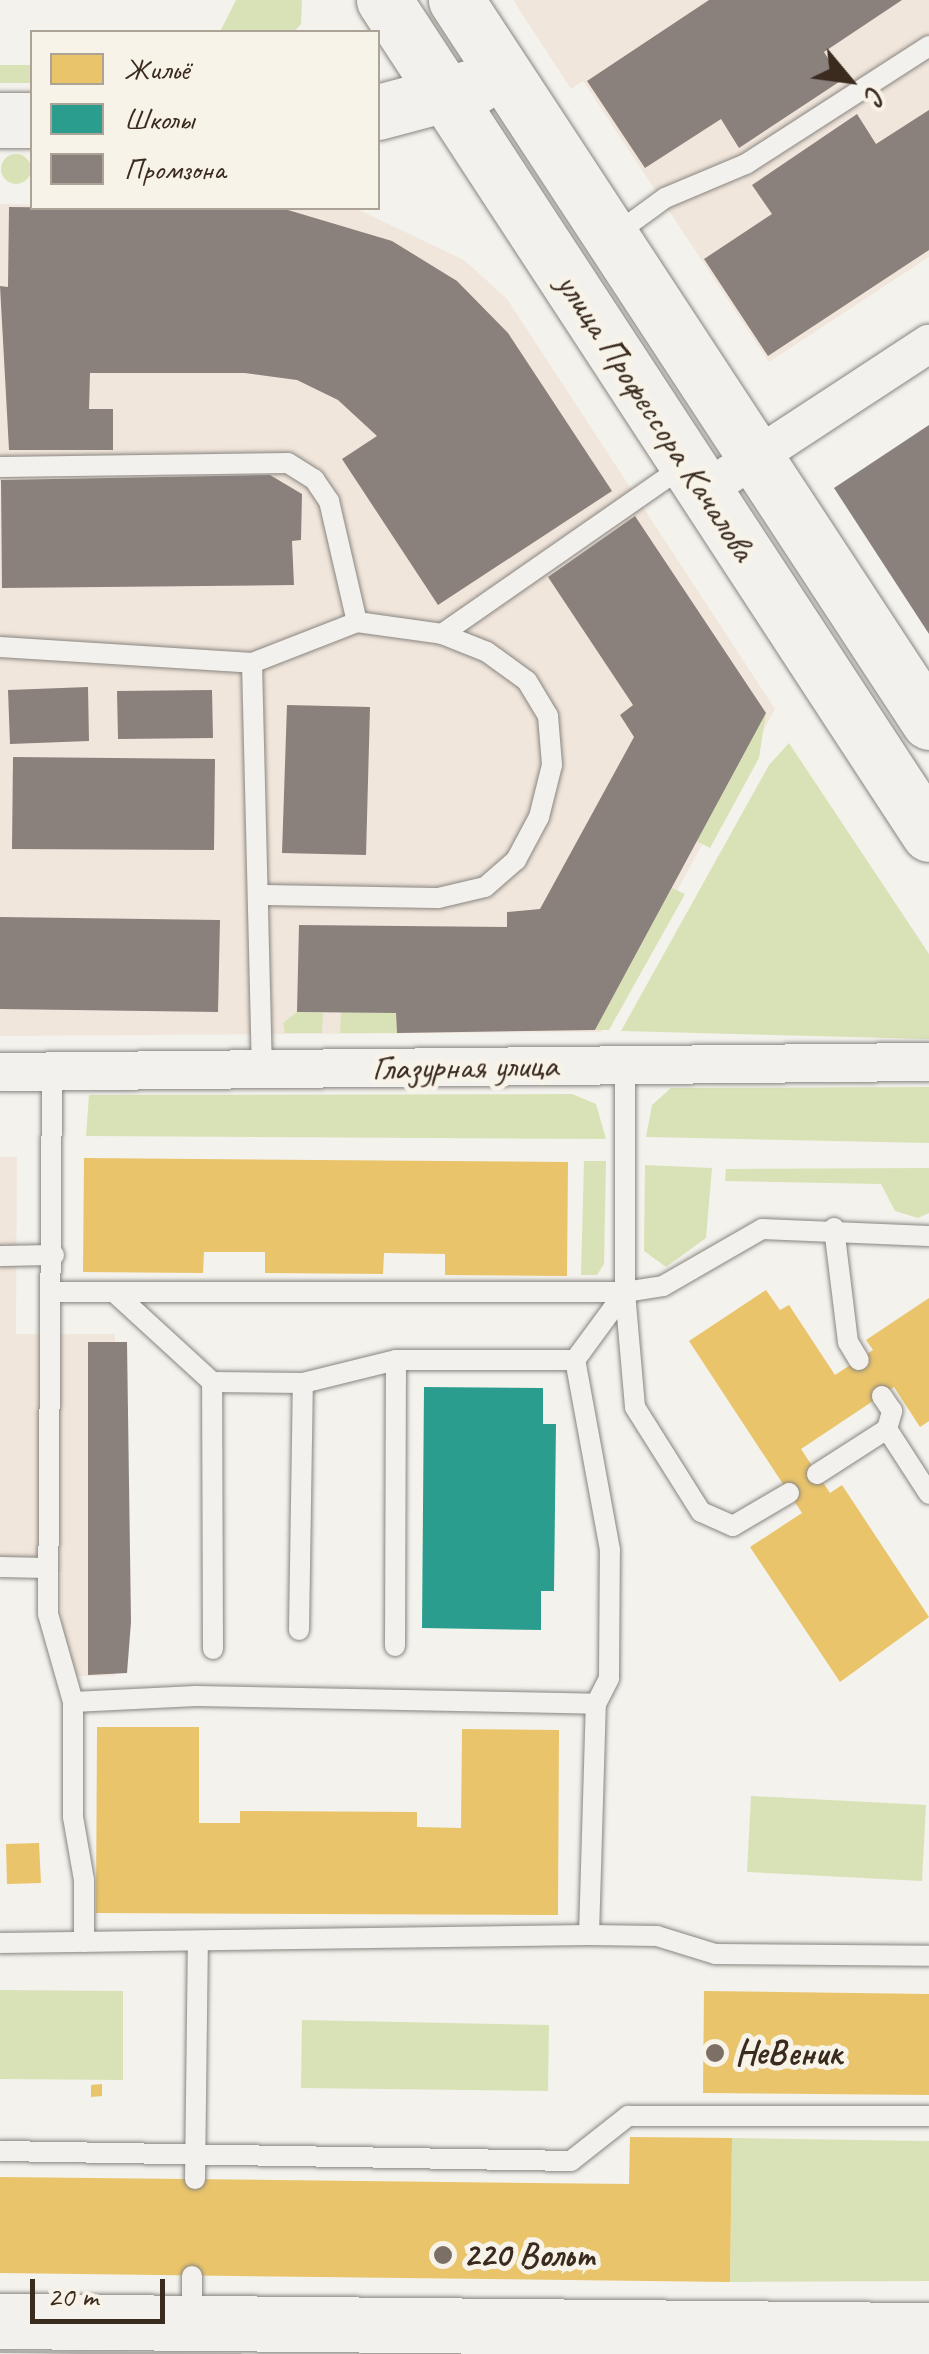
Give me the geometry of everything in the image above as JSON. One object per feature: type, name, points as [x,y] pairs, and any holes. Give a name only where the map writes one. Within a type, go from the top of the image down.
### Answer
[{"type":"main road","name":"улица Профессора Качалова","points":[[384,0],[929,834]]},
{"type":"main road","name":"улица Профессора Качалова","points":[[456,0],[929,722]]},
{"type":"main road","points":[[380,112],[506,76]]},
{"type":"main road","points":[[0,120],[30,120]]},
{"type":"main road","points":[[0,2321],[192,2300],[929,2330]]},
{"type":"street","points":[[695,477],[755,457],[929,344]]},
{"type":"street","name":"Глазурная улица","points":[[0,1072],[929,1062]]},
{"type":"lane","points":[[612,238],[665,198],[746,164],[929,46]]},
{"type":"lane","points":[[0,467],[288,463],[314,478],[328,501],[357,622]]},
{"type":"lane","points":[[442,634],[695,477]]},
{"type":"lane","points":[[0,648],[252,664],[357,622],[442,634],[486,652],[527,681],[548,716],[552,766],[539,817],[516,860],[485,887],[438,898],[260,895]]},
{"type":"lane","points":[[252,664],[262,1069]]},
{"type":"lane","points":[[625,1065],[624,1292],[635,1407],[701,1512],[733,1526],[789,1494]]},
{"type":"lane","points":[[52,1071],[54,1292],[48,1614],[74,1702],[73,1818],[84,1880],[84,1942]]},
{"type":"lane","points":[[54,1292],[624,1292],[662,1286],[762,1228],[834,1228],[929,1236]]},
{"type":"lane","points":[[834,1228],[848,1342],[859,1360]]},
{"type":"lane","points":[[0,1256],[54,1256]]},
{"type":"lane","points":[[589,1935],[596,1704],[609,1678],[610,1550],[574,1360],[624,1292]]},
{"type":"lane","points":[[115,1293],[212,1382],[302,1383],[396,1360],[574,1360]]},
{"type":"lane","points":[[395,1646],[396,1360]]},
{"type":"lane","points":[[212,1382],[213,1649]]},
{"type":"lane","points":[[299,1630],[302,1383]]},
{"type":"lane","points":[[817,1474],[888,1429],[892,1412],[882,1396]]},
{"type":"lane","points":[[888,1429],[926,1483]]},
{"type":"lane","points":[[0,1567],[47,1568]]},
{"type":"lane","points":[[74,1702],[196,1696],[596,1704]]},
{"type":"lane","points":[[0,1944],[589,1935],[657,1936],[716,1954],[929,1956]]},
{"type":"lane","points":[[195,2179],[198,1941]]},
{"type":"lane","points":[[0,2150],[572,2162],[628,2116],[929,2116]]},
{"type":"shaded area","points":[[513,0],[929,0],[929,257],[769,362],[583,81],[571,89]]},
{"type":"shaded area","points":[[0,204],[30,204],[30,210],[359,210],[464,260],[507,299],[775,709],[601,1032],[0,1036]]},
{"type":"shaded area","points":[[0,1157],[17,1157],[16,1334],[115,1334],[115,1676],[62,1676],[62,1572],[0,1570]]},
{"type":"green space","points":[[236,0],[302,0],[301,24],[296,30],[221,30]]},
{"type":"green space","points":[[0,65],[30,65],[30,83],[0,83]]},
{"type":"green space","points":[[16,154],[27,158],[27,180],[16,184],[5,180],[1,169],[5,158]]},
{"type":"green space","points":[[766,713],[759,758],[710,848],[697,841]]},
{"type":"green space","points":[[789,743],[929,954],[929,1039],[621,1031],[769,765]]},
{"type":"green space","points":[[672,888],[685,894],[609,1030],[595,1030]]},
{"type":"green space","points":[[297,1012],[323,1013],[322,1033],[285,1033],[283,1023]]},
{"type":"green space","points":[[341,1012],[396,1013],[397,1033],[340,1033]]},
{"type":"green space","points":[[929,1087],[929,1143],[646,1137],[652,1105],[671,1088]]},
{"type":"green space","points":[[572,1094],[596,1104],[606,1139],[86,1136],[89,1095]]},
{"type":"green space","points":[[584,1161],[606,1161],[604,1264],[597,1275],[581,1275]]},
{"type":"green space","points":[[645,1165],[712,1168],[706,1238],[666,1267],[644,1251]]},
{"type":"green space","points":[[929,1168],[929,1213],[918,1218],[895,1211],[881,1184],[725,1181],[726,1169]]},
{"type":"green space","points":[[751,1796],[926,1805],[922,1881],[747,1872]]},
{"type":"green space","points":[[0,1990],[123,1991],[123,2080],[0,2079]]},
{"type":"green space","points":[[302,2020],[549,2025],[548,2091],[301,2088]]},
{"type":"green space","points":[[732,2138],[929,2141],[929,2281],[730,2282]]},
{"type":"building: Жильё","points":[[84,1158],[568,1162],[567,1276],[445,1275],[445,1254],[384,1253],[383,1274],[265,1273],[265,1252],[204,1252],[203,1273],[83,1272]]},
{"type":"building: Жильё","points":[[766,1290],[780,1310],[789,1305],[835,1375],[873,1350],[866,1340],[929,1298],[929,1421],[920,1427],[894,1387],[801,1449],[830,1493],[842,1485],[929,1617],[840,1682],[750,1547],[802,1513],[689,1341]]},
{"type":"building: Жильё","points":[[97,1727],[199,1727],[199,1823],[240,1823],[240,1811],[417,1812],[417,1827],[461,1828],[462,1729],[559,1730],[558,1915],[96,1913]]},
{"type":"building: Жильё","points":[[39,1843],[41,1883],[7,1884],[6,1844]]},
{"type":"building: Жильё","points":[[704,1991],[929,1994],[929,2095],[703,2093]]},
{"type":"building: Жильё","points":[[102,2084],[102,2096],[91,2097],[91,2085]]},
{"type":"building: Жильё","points":[[630,2137],[732,2138],[730,2282],[0,2273],[0,2177],[629,2184]]},
{"type":"building: Школы","points":[[424,1387],[543,1388],[543,1424],[556,1424],[554,1591],[541,1591],[541,1630],[422,1628]]},
{"type":"building: Промзона","points":[[709,0],[902,0],[824,52],[842,80],[739,148],[721,119],[645,168],[587,81]]},
{"type":"building: Промзона","points":[[929,110],[929,250],[768,356],[704,259],[772,214],[752,185],[857,114],[876,144]]},
{"type":"building: Промзона","points":[[9,207],[288,210],[392,241],[457,281],[508,333],[612,491],[438,605],[342,459],[377,436],[338,400],[297,380],[245,373],[90,373],[89,409],[113,409],[113,450],[9,450],[0,286],[8,287]]},
{"type":"building: Промзона","points":[[929,425],[929,634],[834,488]]},
{"type":"building: Промзона","points":[[270,475],[302,494],[301,540],[292,541],[294,585],[2,588],[1,480]]},
{"type":"building: Промзона","points":[[635,516],[766,713],[595,1030],[397,1033],[396,1013],[297,1012],[299,925],[507,927],[507,912],[540,909],[634,737],[620,715],[633,705],[548,577]]},
{"type":"building: Промзона","points":[[88,687],[89,741],[10,744],[8,690]]},
{"type":"building: Промзона","points":[[212,690],[213,738],[118,739],[117,691]]},
{"type":"building: Промзона","points":[[287,705],[370,707],[366,855],[282,853]]},
{"type":"building: Промзона","points":[[13,757],[215,759],[214,850],[12,849]]},
{"type":"building: Промзона","points":[[0,917],[220,920],[218,1012],[0,1009]]},
{"type":"building: Промзона","points":[[88,1342],[127,1342],[131,1622],[127,1673],[88,1675]]},
{"type":"tram line","points":[[0,2351],[240,2354]]},
{"type":"place","name":"НеВеник","points":[[715,2053]]},
{"type":"place","name":"220 Вольт","points":[[443,2255]]}]
